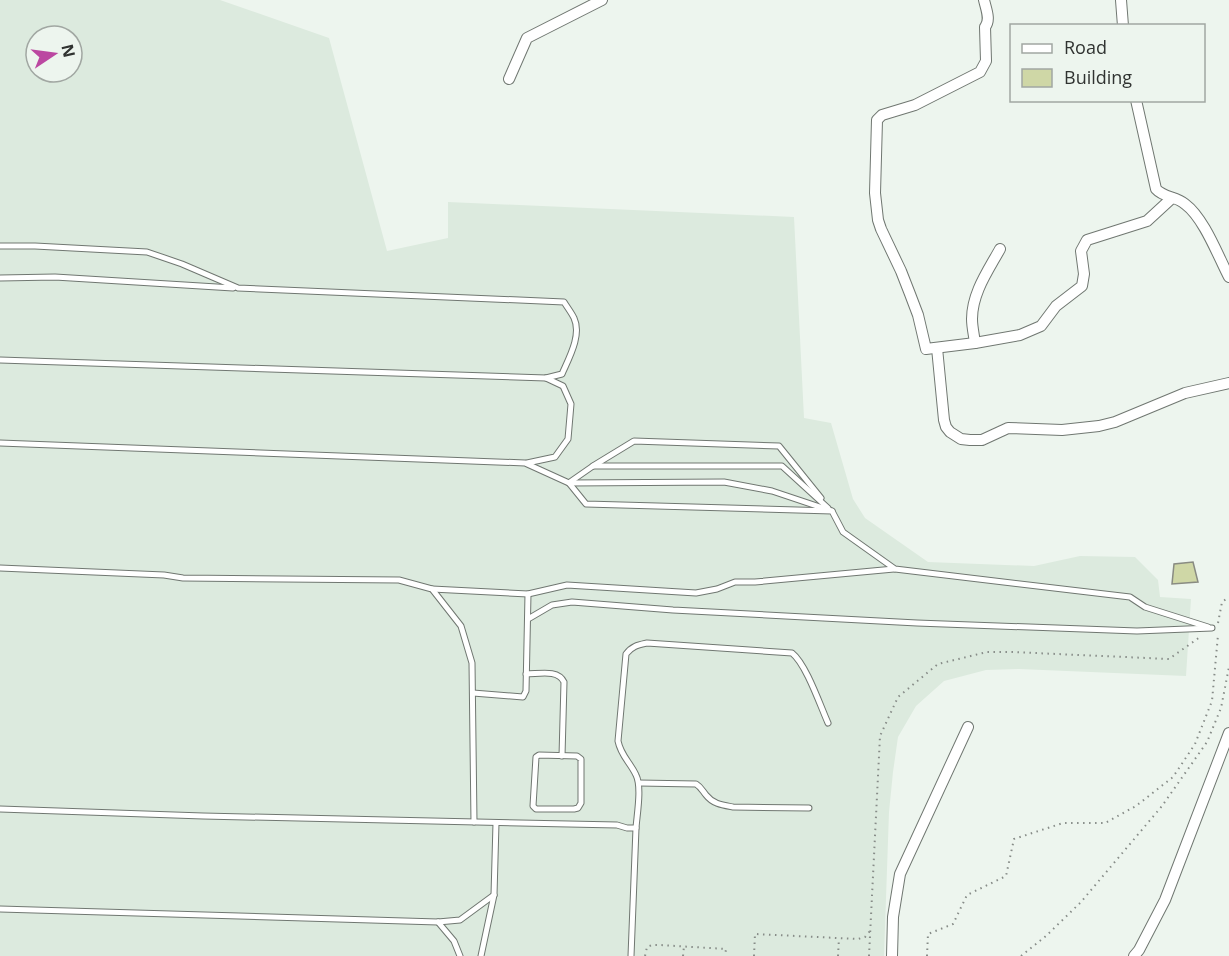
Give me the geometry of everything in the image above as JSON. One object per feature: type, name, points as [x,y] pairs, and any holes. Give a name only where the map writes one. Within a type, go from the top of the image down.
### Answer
[{"type":"street","points":[[509,79],[527,38],[602,0]]},
{"type":"street","points":[[984,0],[988,19],[985,27],[986,62],[980,72],[915,105],[882,115],[876,125],[875,193],[878,220],[918,315],[926,349],[1020,335],[1041,326],[1056,306],[1082,286],[1084,273],[1081,251],[1087,240],[1147,221],[1172,198]]},
{"type":"street","points":[[1121,0],[1123,24]]},
{"type":"street","points":[[1136,102],[1154,183],[1159,192],[1177,199],[1198,218],[1229,277]]},
{"type":"street","points":[[975,343],[972,319],[974,304],[978,290],[1000,249]]},
{"type":"street","points":[[937,348],[944,420],[946,427],[962,440],[982,440],[1008,428],[1062,430],[1099,426],[1115,422],[1185,393],[1229,383]]},
{"type":"street","points":[[892,956],[893,917],[900,874],[968,727]]},
{"type":"street","points":[[1134,956],[1165,900],[1229,733]]},
{"type":"lane","points":[[0,246],[147,252],[238,288]]},
{"type":"lane","points":[[0,278],[55,277],[238,288],[564,302],[575,320],[576,336],[571,355],[562,374],[546,378],[0,360]]},
{"type":"lane","points":[[1,443],[525,463],[555,457],[568,439],[571,404],[563,386],[546,378]]},
{"type":"lane","points":[[569,483],[634,441],[779,446],[832,511],[843,532],[895,569]]},
{"type":"lane","points":[[525,463],[569,483],[724,482],[772,491],[832,511]]},
{"type":"lane","points":[[593,466],[782,466],[832,511]]},
{"type":"lane","points":[[569,483],[586,504],[832,511]]},
{"type":"lane","points":[[0,568],[164,574],[183,578],[399,580],[432,589],[528,594],[567,585],[696,593],[717,589],[735,582],[895,569],[1130,597],[1145,607],[1212,628],[1137,632],[917,623],[572,602],[552,605],[528,619]]},
{"type":"lane","points":[[432,589],[461,626],[472,663],[474,822]]},
{"type":"lane","points":[[473,693],[523,697],[526,691],[528,594]]},
{"type":"lane","points":[[630,956],[639,783],[618,741],[627,654],[630,649],[636,645],[652,643],[792,652],[799,658],[828,723]]},
{"type":"lane","points":[[526,674],[556,674],[562,677],[564,682],[562,756]]},
{"type":"lane","points":[[539,755],[562,756],[578,756],[581,759],[578,807],[574,810],[536,809],[533,806],[536,757],[539,755]]},
{"type":"lane","points":[[639,783],[696,784],[711,800],[721,805],[809,808]]},
{"type":"lane","points":[[0,809],[617,825],[636,828]]},
{"type":"lane","points":[[548,824],[549,809]]},
{"type":"lane","points":[[481,956],[494,895],[496,823]]},
{"type":"lane","points":[[0,909],[438,922],[460,920],[494,895]]},
{"type":"lane","points":[[438,922],[454,941],[460,956]]},
{"type":"path","points":[[1218,624],[1221,602],[1229,597]]},
{"type":"path","points":[[927,956],[928,934],[953,924],[968,895],[1006,876],[1014,839],[1063,823],[1106,824],[1136,806],[1173,777],[1195,744],[1212,701],[1218,635]]},
{"type":"path","points":[[1021,956],[1046,936],[1081,902],[1162,806],[1207,742],[1221,708],[1229,667]]},
{"type":"path","points":[[754,956],[755,934],[858,939],[865,937],[870,931]]},
{"type":"path","points":[[838,956],[839,938]]},
{"type":"path","points":[[645,956],[646,947],[652,945],[726,949],[725,956]]},
{"type":"path","points":[[683,956],[684,946]]},
{"type":"shaded area","points":[[0,0],[220,0],[329,38],[387,251],[448,238],[448,202],[794,217],[804,418],[831,423],[853,499],[865,518],[928,562],[1034,566],[1080,556],[1135,557],[1158,580],[1160,597],[1191,599],[1186,676],[1019,669],[986,670],[944,681],[916,706],[898,737],[893,772],[889,812],[884,956],[0,956]]},
{"type":"building","points":[[1193,562],[1198,582],[1172,584],[1174,564]]}]
